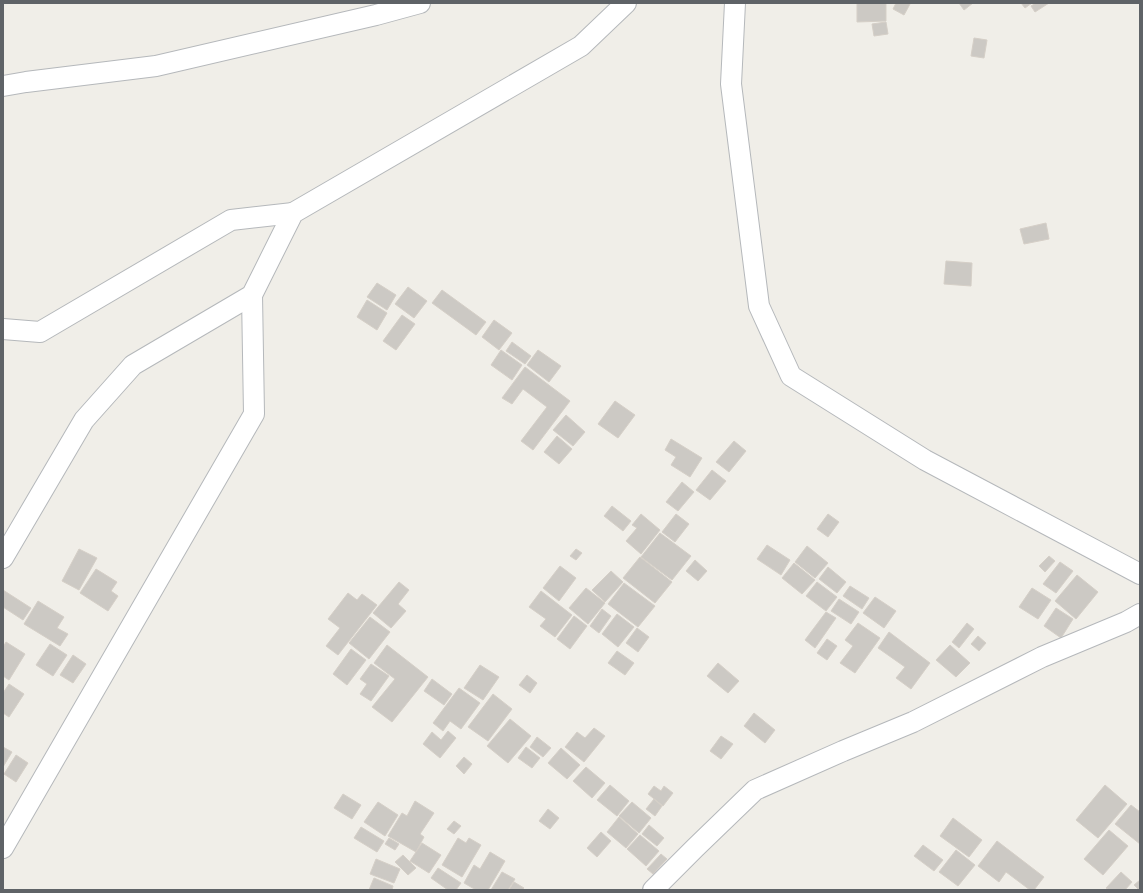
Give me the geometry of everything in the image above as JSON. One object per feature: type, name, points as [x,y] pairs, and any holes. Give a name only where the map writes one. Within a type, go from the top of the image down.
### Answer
[{"type":"street","points":[[3,86],[156,66],[420,3]]},
{"type":"street","points":[[3,329],[40,332],[231,220],[293,213],[581,46],[626,3]]},
{"type":"street","points":[[735,3],[731,84],[759,306],[791,376],[926,460],[1140,574]]},
{"type":"street","points":[[3,848],[254,414],[252,295],[293,213]]},
{"type":"street","points":[[3,558],[84,420],[133,365],[252,295]]},
{"type":"street","points":[[653,890],[755,790],[913,722],[1042,657],[1126,622],[1140,614]]},
{"type":"building","points":[[857,3],[886,3],[886,21],[857,22]]},
{"type":"building","points":[[896,3],[910,4],[904,15],[893,9]]},
{"type":"building","points":[[959,3],[973,3],[964,10]]},
{"type":"building","points":[[1021,3],[1032,3],[1025,8]]},
{"type":"building","points":[[1036,3],[1049,3],[1035,12],[1031,6]]},
{"type":"building","points":[[886,22],[888,34],[874,36],[872,24]]},
{"type":"building","points":[[974,38],[987,40],[984,58],[971,56]]},
{"type":"building","points":[[1046,223],[1049,239],[1024,244],[1020,229]]},
{"type":"building","points":[[946,261],[972,263],[971,286],[944,284]]},
{"type":"building","points":[[377,283],[396,295],[387,310],[367,297]]},
{"type":"building","points":[[408,287],[427,301],[414,318],[395,304]]},
{"type":"building","points":[[442,290],[486,322],[476,335],[432,303]]},
{"type":"building","points":[[367,300],[387,313],[377,330],[357,317]]},
{"type":"building","points":[[402,315],[415,324],[396,350],[383,341]]},
{"type":"building","points":[[494,320],[512,333],[499,350],[482,337]]},
{"type":"building","points":[[512,342],[531,356],[525,364],[506,351]]},
{"type":"building","points":[[501,350],[522,365],[512,380],[491,365]]},
{"type":"building","points":[[538,350],[561,366],[549,382],[527,365]]},
{"type":"building","points":[[525,367],[570,401],[533,450],[521,441],[547,407],[523,389],[512,404],[502,398]]},
{"type":"building","points":[[615,401],[635,415],[618,438],[598,424]]},
{"type":"building","points":[[566,415],[585,432],[573,446],[553,430]]},
{"type":"building","points":[[557,436],[572,449],[559,464],[544,452]]},
{"type":"building","points":[[671,439],[702,458],[690,477],[671,465],[676,457],[665,450]]},
{"type":"building","points":[[734,441],[746,451],[729,472],[716,462]]},
{"type":"building","points":[[712,470],[726,481],[710,500],[696,490]]},
{"type":"building","points":[[682,482],[694,492],[678,511],[666,502]]},
{"type":"building","points":[[612,506],[631,521],[623,531],[604,516]]},
{"type":"building","points":[[641,514],[660,530],[641,554],[626,541],[637,528],[632,525]]},
{"type":"building","points":[[676,514],[689,524],[675,542],[662,532]]},
{"type":"building","points":[[828,514],[839,522],[828,537],[817,529]]},
{"type":"building","points":[[660,533],[691,556],[672,580],[641,557]]},
{"type":"building","points":[[767,545],[790,560],[781,575],[757,559]]},
{"type":"building","points":[[807,546],[828,563],[815,578],[795,562]]},
{"type":"building","points":[[79,549],[97,558],[79,590],[62,581]]},
{"type":"building","points":[[576,549],[582,553],[576,560],[570,556]]},
{"type":"building","points":[[1049,556],[1055,561],[1045,572],[1039,566]]},
{"type":"building","points":[[640,557],[672,582],[655,603],[623,578]]},
{"type":"building","points":[[695,560],[707,571],[698,581],[686,571]]},
{"type":"building","points":[[1060,562],[1073,571],[1056,593],[1043,584]]},
{"type":"building","points":[[794,563],[815,580],[802,594],[782,578]]},
{"type":"building","points":[[560,566],[576,578],[559,601],[543,588]]},
{"type":"building","points":[[828,567],[846,582],[837,593],[819,579]]},
{"type":"building","points":[[96,569],[117,582],[111,591],[118,596],[108,611],[80,593]]},
{"type":"building","points":[[611,571],[623,582],[605,602],[592,590]]},
{"type":"building","points":[[1077,575],[1098,592],[1076,619],[1055,601]]},
{"type":"building","points":[[399,582],[409,590],[398,604],[406,611],[391,628],[373,613]]},
{"type":"building","points":[[817,582],[837,597],[826,611],[806,596]]},
{"type":"building","points":[[624,583],[655,606],[638,627],[608,604]]},
{"type":"building","points":[[850,586],[869,598],[862,609],[843,596]]},
{"type":"building","points":[[586,588],[605,603],[588,624],[569,608]]},
{"type":"building","points":[[1032,588],[1051,600],[1038,619],[1019,607]]},
{"type":"building","points":[[3,590],[31,608],[23,620],[3,607]]},
{"type":"building","points":[[541,591],[572,615],[555,637],[540,626],[546,619],[529,607]]},
{"type":"building","points":[[348,593],[357,600],[362,594],[377,605],[338,655],[326,646],[340,628],[328,619]]},
{"type":"building","points":[[875,597],[896,611],[884,628],[863,613]]},
{"type":"building","points":[[839,599],[859,612],[851,624],[831,611]]},
{"type":"building","points":[[38,601],[64,617],[57,628],[68,634],[60,646],[24,624]]},
{"type":"building","points":[[1056,608],[1073,619],[1061,638],[1044,626]]},
{"type":"building","points":[[602,609],[611,616],[599,633],[590,626]]},
{"type":"building","points":[[826,612],[836,618],[815,648],[805,640]]},
{"type":"building","points":[[617,614],[634,627],[618,647],[602,634]]},
{"type":"building","points":[[574,616],[587,626],[570,649],[557,639]]},
{"type":"building","points":[[370,617],[390,632],[369,659],[349,643]]},
{"type":"building","points":[[858,623],[880,638],[855,673],[840,663],[853,646],[845,640]]},
{"type":"building","points":[[967,623],[974,629],[959,648],[952,642]]},
{"type":"building","points":[[637,628],[649,637],[638,652],[626,643]]},
{"type":"building","points":[[889,632],[930,663],[911,689],[896,678],[905,667],[878,648]]},
{"type":"building","points":[[978,636],[986,643],[979,651],[971,644]]},
{"type":"building","points":[[827,639],[837,646],[827,660],[817,653]]},
{"type":"building","points":[[6,642],[25,654],[9,680],[3,676],[3,647]]},
{"type":"building","points":[[50,644],[67,655],[53,676],[36,665]]},
{"type":"building","points":[[387,645],[428,677],[392,722],[372,707],[395,679],[374,663]]},
{"type":"building","points":[[950,645],[970,663],[956,677],[936,660]]},
{"type":"building","points":[[351,649],[366,660],[347,685],[333,674]]},
{"type":"building","points":[[617,651],[634,663],[625,675],[608,663]]},
{"type":"building","points":[[73,655],[86,664],[73,683],[60,675]]},
{"type":"building","points":[[718,663],[739,681],[728,693],[707,676]]},
{"type":"building","points":[[371,664],[389,676],[371,701],[360,694],[367,684],[360,679]]},
{"type":"building","points":[[480,665],[499,677],[483,700],[464,688]]},
{"type":"building","points":[[527,675],[537,683],[530,693],[519,685]]},
{"type":"building","points":[[432,679],[452,694],[444,705],[424,691]]},
{"type":"building","points":[[9,684],[24,694],[9,717],[3,713],[3,693]]},
{"type":"building","points":[[459,688],[480,703],[461,729],[450,721],[443,731],[433,723]]},
{"type":"building","points":[[493,694],[512,709],[488,741],[468,727]]},
{"type":"building","points":[[754,713],[775,730],[765,743],[744,726]]},
{"type":"building","points":[[510,719],[531,736],[508,763],[487,746]]},
{"type":"building","points":[[594,728],[605,736],[584,762],[565,747],[577,732],[585,738]]},
{"type":"building","points":[[448,731],[456,738],[440,758],[423,744],[432,732],[441,740]]},
{"type":"building","points":[[721,736],[733,744],[721,759],[710,751]]},
{"type":"building","points":[[537,737],[551,748],[543,757],[530,747]]},
{"type":"building","points":[[3,747],[12,752],[3,767]]},
{"type":"building","points":[[526,747],[540,758],[532,768],[518,758]]},
{"type":"building","points":[[561,748],[580,765],[567,779],[548,763]]},
{"type":"building","points":[[16,755],[28,763],[16,782],[4,774]]},
{"type":"building","points":[[464,757],[472,764],[464,774],[456,766]]},
{"type":"building","points":[[586,767],[605,783],[592,798],[573,781]]},
{"type":"building","points":[[610,785],[629,801],[617,816],[597,800]]},
{"type":"building","points":[[1105,785],[1127,804],[1098,838],[1076,820]]},
{"type":"building","points":[[654,786],[661,791],[664,786],[673,793],[663,806],[648,794]]},
{"type":"building","points":[[343,794],[361,805],[352,819],[334,808]]},
{"type":"building","points":[[654,799],[662,806],[655,816],[646,809]]},
{"type":"building","points":[[415,801],[434,813],[420,834],[424,837],[416,852],[388,836],[402,813],[407,816]]},
{"type":"building","points":[[378,802],[398,815],[385,836],[364,822]]},
{"type":"building","points":[[632,802],[651,818],[639,833],[619,816]]},
{"type":"building","points":[[1131,805],[1140,812],[1140,844],[1115,824]]},
{"type":"building","points":[[548,809],[559,818],[550,829],[539,821]]},
{"type":"building","points":[[619,817],[638,834],[626,848],[607,832]]},
{"type":"building","points":[[953,818],[982,840],[969,857],[940,836]]},
{"type":"building","points":[[454,821],[461,826],[454,834],[447,829]]},
{"type":"building","points":[[649,825],[664,838],[657,846],[642,834]]},
{"type":"building","points":[[361,827],[384,841],[377,852],[354,838]]},
{"type":"building","points":[[1109,830],[1128,846],[1103,875],[1084,859]]},
{"type":"building","points":[[601,832],[611,841],[597,857],[587,848]]},
{"type":"building","points":[[640,835],[659,851],[646,866],[627,849]]},
{"type":"building","points":[[389,838],[399,844],[395,850],[385,844]]},
{"type":"building","points":[[458,838],[466,843],[469,838],[481,845],[462,877],[442,865]]},
{"type":"building","points":[[997,841],[1044,877],[1034,890],[1030,890],[1006,872],[999,882],[978,866]]},
{"type":"building","points":[[422,843],[441,855],[429,873],[410,861]]},
{"type":"building","points":[[923,845],[943,860],[934,871],[914,856]]},
{"type":"building","points":[[956,850],[975,865],[958,886],[939,872]]},
{"type":"building","points":[[490,852],[505,861],[488,890],[476,890],[464,883],[474,865],[480,869]]},
{"type":"building","points":[[661,854],[667,859],[653,874],[647,869]]},
{"type":"building","points":[[403,855],[416,868],[408,875],[395,862]]},
{"type":"building","points":[[376,859],[400,869],[394,883],[370,874]]},
{"type":"building","points":[[438,868],[461,883],[456,890],[448,890],[431,878]]},
{"type":"building","points":[[502,872],[515,879],[508,890],[491,890]]},
{"type":"building","points":[[1121,872],[1132,882],[1125,890],[1109,890],[1106,888]]},
{"type":"building","points":[[374,878],[393,886],[392,890],[369,890]]},
{"type":"building","points":[[1140,880],[1140,890],[1139,890],[1134,885]]},
{"type":"building","points":[[514,882],[524,888],[522,890],[509,890]]}]
